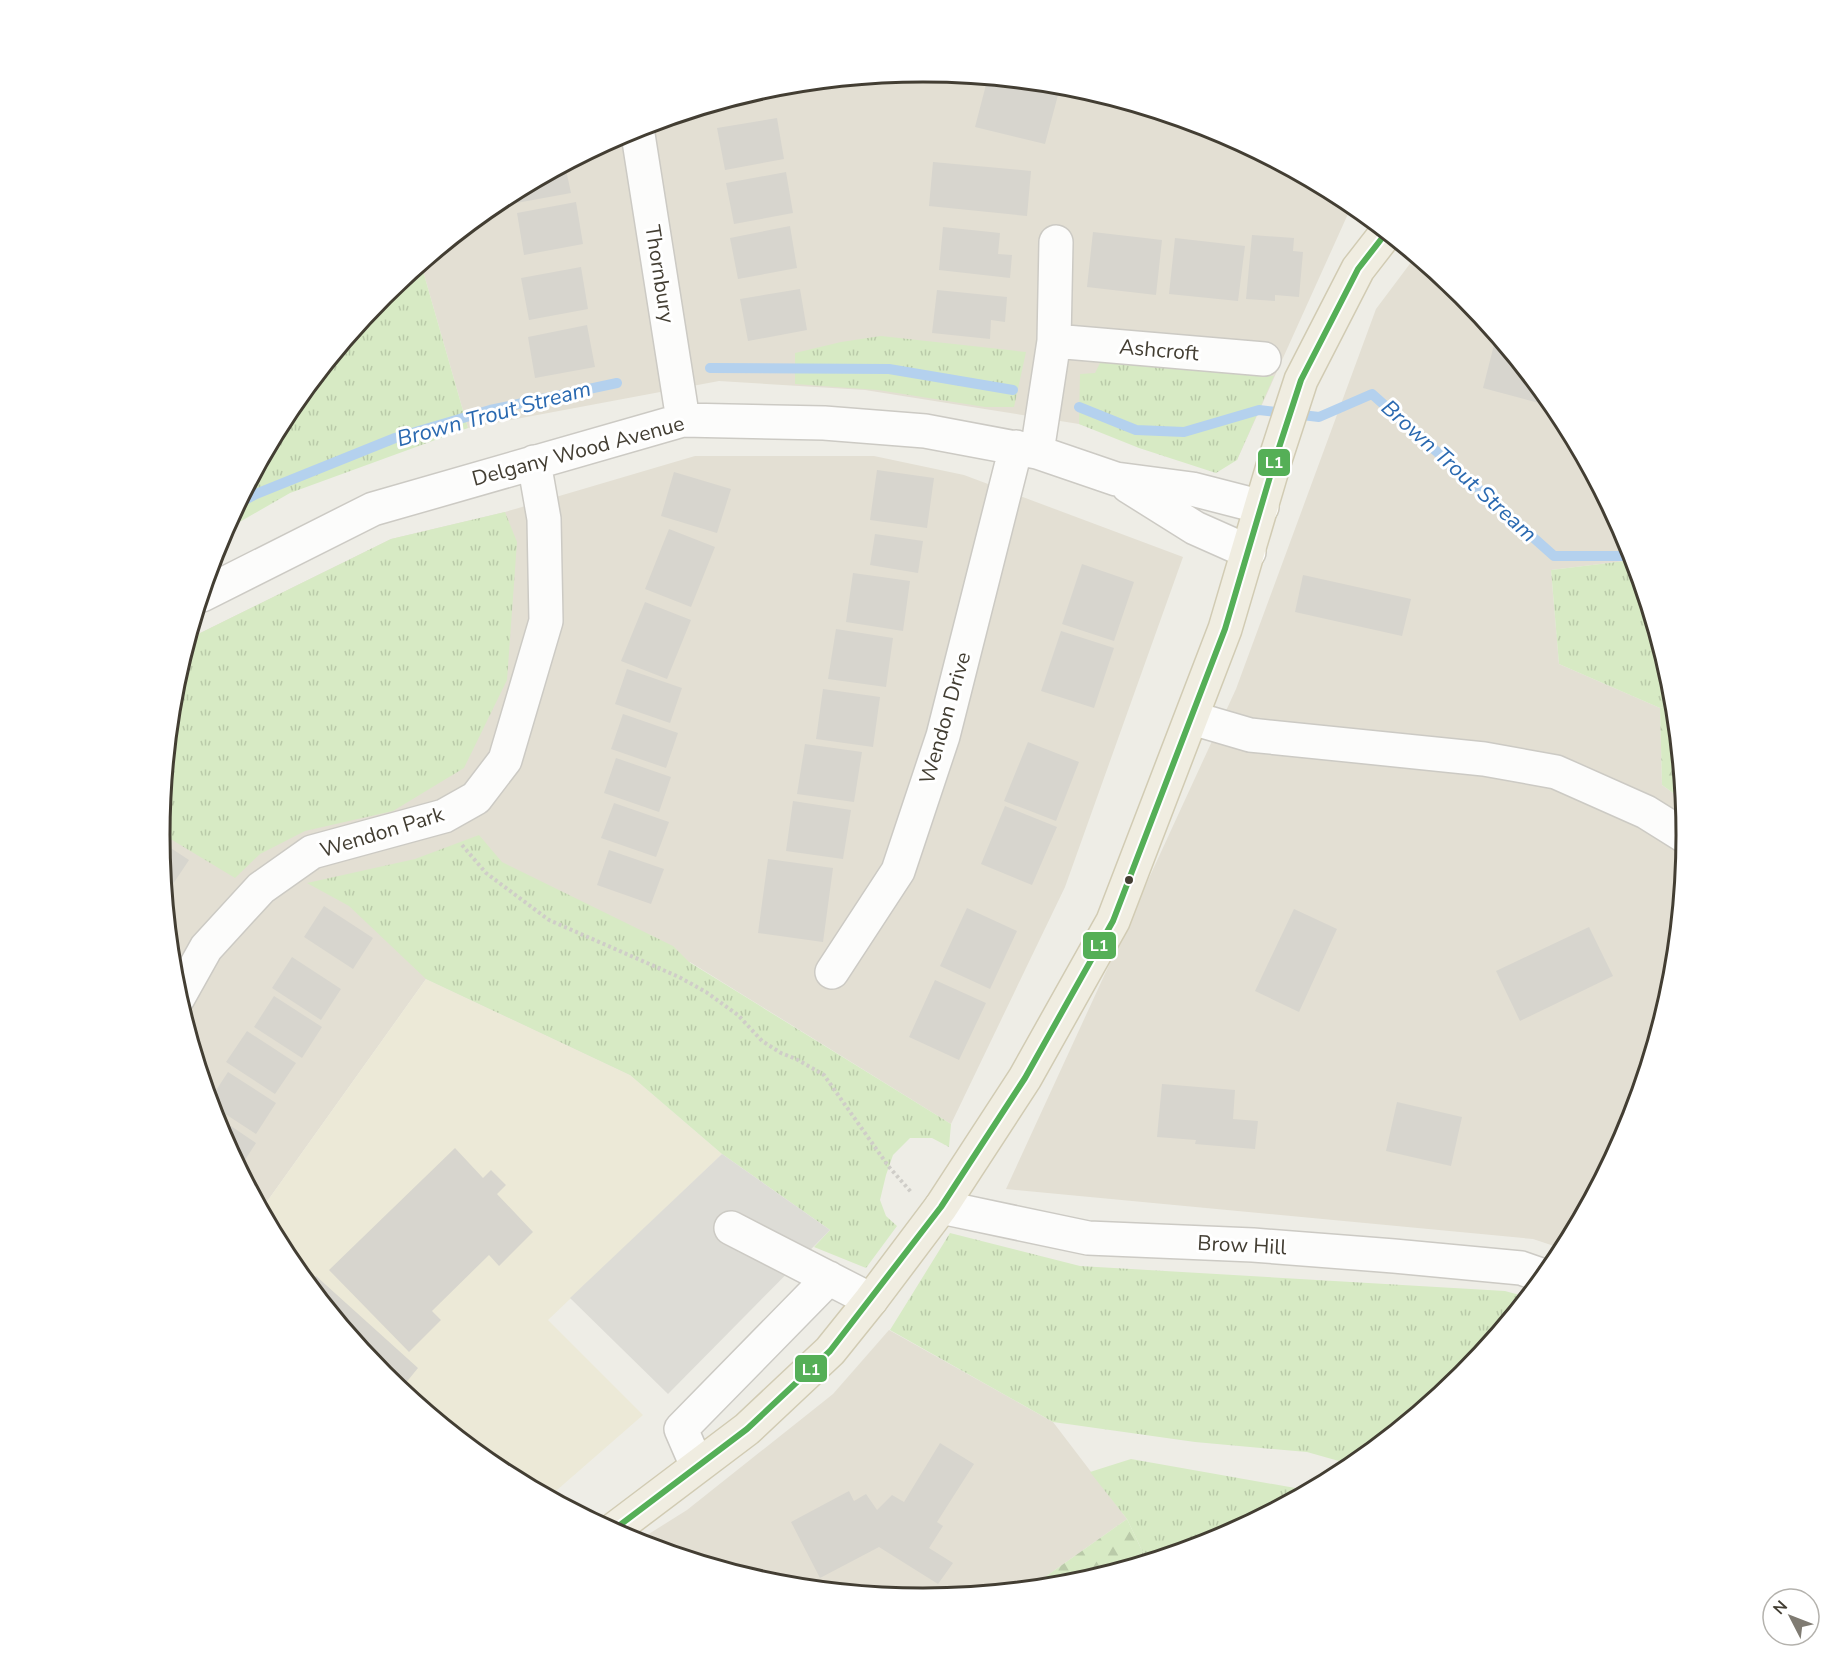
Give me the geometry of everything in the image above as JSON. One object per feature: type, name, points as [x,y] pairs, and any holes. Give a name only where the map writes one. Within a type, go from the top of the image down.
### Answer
[{"type":"main road","points":[[620,1525],[747,1429],[830,1351],[941,1207],[1025,1078],[1113,921],[1225,629],[1301,380],[1358,269],[1382,239]]},
{"type":"street","name":"Thornbury","points":[[639,138],[683,420]]},
{"type":"street","points":[[1026,449],[1054,341],[1056,242]]},
{"type":"street","name":"Ashcroft","points":[[1054,341],[1264,359]]},
{"type":"street","name":"Delgany Wood Avenue","points":[[210,591],[373,509],[683,420],[824,423],[925,431],[1026,449],[1116,478],[1192,489],[1262,507]]},
{"type":"street","name":"Wendon Drive","points":[[832,972],[898,871],[943,736],[1026,449]]},
{"type":"street","name":"Wendon Park","points":[[185,986],[206,948],[261,888],[312,852],[444,816],[476,798],[506,760],[546,621],[544,519],[534,462]]},
{"type":"street","name":"Delgany Wood Avenue","points":[[1116,478],[1195,528],[1248,552]]},
{"type":"street","points":[[1192,718],[1250,735],[1484,759],[1556,772],[1646,812],[1676,831]]},
{"type":"street","name":"Brow Hill","points":[[941,1207],[1088,1238],[1253,1245],[1382,1255],[1521,1269],[1535,1273]]},
{"type":"street","points":[[731,1228],[871,1300]]},
{"type":"street","points":[[697,1466],[681,1430],[830,1278]]},
{"type":"path","points":[[444,816],[461,844],[486,873],[549,920],[669,972],[706,992],[738,1015],[762,1041],[824,1075],[889,1167],[916,1197],[941,1207]]},
{"type":"shaded area","points":[[922,82],[1021,89],[1069,97],[1165,122],[1211,140],[1299,183],[1348,214],[1237,460],[1167,450],[1079,424],[865,390],[719,381],[468,428],[423,272],[504,209],[546,183],[634,140],[680,122],[728,108],[824,89]]},
{"type":"shaded area","points":[[1411,262],[1455,303],[1489,339],[1549,417],[1598,502],[1624,561],[1551,570],[1559,664],[1660,708],[1662,785],[1674,794],[1676,836],[1674,885],[1661,982],[1636,1078],[1618,1124],[1598,1169],[1554,1246],[1533,1239],[1006,1189],[1236,689],[1376,309]]},
{"type":"shaded area","points":[[695,456],[874,456],[964,475],[1183,557],[1065,887],[951,1124],[690,962],[630,1075],[426,979],[266,1204],[247,1169],[209,1078],[184,982],[176,934],[171,885],[171,786],[184,689],[197,635],[391,539],[505,512]]},
{"type":"shaded area","points":[[426,979],[630,1075],[722,1154],[548,1320],[643,1415],[554,1492],[504,1462],[464,1433],[390,1368],[325,1294],[296,1254],[266,1204]]},
{"type":"shaded area","points":[[722,1154],[830,1230],[668,1394],[570,1298]]},
{"type":"shaded area","points":[[889,1330],[1053,1422],[1127,1519],[1043,1578],[972,1587],[873,1587],[824,1582],[728,1563],[680,1549],[646,1536],[687,1510],[833,1394]]},
{"type":"green space","points":[[423,272],[468,428],[290,493],[238,523],[270,459],[296,417],[325,377],[356,339]]},
{"type":"green space","points":[[881,336],[1026,352],[1014,407],[985,407],[878,390],[795,384],[795,353],[841,342]]},
{"type":"green space","points":[[1101,361],[1274,376],[1237,460],[1216,473],[1139,448],[1079,424],[1080,374],[1095,373]]},
{"type":"green space","points":[[505,512],[517,542],[507,680],[464,768],[393,811],[305,831],[260,854],[235,878],[170,839],[171,786],[176,737],[197,635],[391,539]]},
{"type":"green space","points":[[1624,561],[1636,593],[1650,641],[1664,707],[1660,708],[1559,664],[1551,570]]},
{"type":"green space","points":[[1664,707],[1674,794],[1662,785],[1660,708]]},
{"type":"green space","points":[[479,835],[502,862],[673,946],[689,962],[951,1124],[949,1147],[932,1138],[910,1138],[893,1155],[880,1200],[886,1216],[897,1226],[866,1268],[814,1247],[830,1230],[722,1154],[630,1075],[426,979],[349,906],[307,883],[415,859]]},
{"type":"green space","points":[[950,1233],[1080,1266],[1505,1291],[1519,1295],[1489,1332],[1419,1402],[1341,1462],[1307,1452],[1195,1442],[1053,1422],[890,1330]]},
{"type":"green space","points":[[1131,1459],[1298,1488],[1211,1531],[1144,1555],[1127,1519],[1090,1472]]},
{"type":"green space","points":[[1127,1519],[1144,1555],[1117,1563],[1043,1578]]},
{"type":"building","points":[[986,85],[1058,95],[1045,144],[975,127]]},
{"type":"building","points":[[777,118],[784,159],[725,170],[717,128]]},
{"type":"building","points":[[933,162],[1031,171],[1027,216],[929,206]]},
{"type":"building","points":[[567,172],[571,193],[513,204]]},
{"type":"building","points":[[786,172],[793,213],[734,224],[726,183]]},
{"type":"building","points":[[576,202],[583,244],[524,255],[517,213]]},
{"type":"building","points":[[790,226],[797,268],[738,279],[730,238]]},
{"type":"building","points":[[943,227],[1000,233],[998,254],[1012,255],[1010,278],[939,270]]},
{"type":"building","points":[[1093,232],[1162,240],[1156,295],[1087,287]]},
{"type":"building","points":[[1252,235],[1294,238],[1293,251],[1303,252],[1299,297],[1275,295],[1275,301],[1246,299]]},
{"type":"building","points":[[1175,238],[1245,246],[1238,301],[1169,294]]},
{"type":"building","points":[[581,267],[588,309],[529,320],[521,278]]},
{"type":"building","points":[[800,289],[807,330],[748,341],[740,299]]},
{"type":"building","points":[[937,290],[1007,297],[1005,322],[991,320],[990,339],[932,333]]},
{"type":"building","points":[[587,325],[595,367],[535,378],[528,337]]},
{"type":"building","points":[[1494,345],[1539,403],[1483,388]]},
{"type":"building","points":[[877,470],[934,478],[927,528],[870,520]]},
{"type":"building","points":[[674,472],[731,489],[717,533],[661,516]]},
{"type":"building","points":[[669,529],[715,547],[691,607],[645,589]]},
{"type":"building","points":[[875,534],[923,541],[918,573],[870,565]]},
{"type":"building","points":[[1082,564],[1134,582],[1114,641],[1062,624]]},
{"type":"building","points":[[853,573],[910,581],[903,631],[846,622]]},
{"type":"building","points":[[1303,575],[1411,599],[1402,636],[1295,612]]},
{"type":"building","points":[[645,602],[691,620],[667,679],[621,661]]},
{"type":"building","points":[[836,629],[893,638],[886,687],[828,679]]},
{"type":"building","points":[[1061,631],[1114,648],[1094,708],[1041,691]]},
{"type":"building","points":[[627,669],[682,688],[670,723],[615,704]]},
{"type":"building","points":[[823,689],[880,697],[873,747],[816,739]]},
{"type":"building","points":[[623,714],[678,733],[666,768],[611,749]]},
{"type":"building","points":[[1028,742],[1079,762],[1056,821],[1004,801]]},
{"type":"building","points":[[805,744],[862,752],[854,802],[797,794]]},
{"type":"building","points":[[616,758],[671,777],[659,812],[604,793]]},
{"type":"building","points":[[793,801],[851,810],[843,859],[786,851]]},
{"type":"building","points":[[614,803],[669,822],[656,857],[601,838]]},
{"type":"building","points":[[1005,806],[1057,827],[1032,885],[981,864]]},
{"type":"building","points":[[170,848],[189,860],[171,887]]},
{"type":"building","points":[[609,850],[664,869],[651,904],[597,885]]},
{"type":"building","points":[[768,859],[833,868],[823,942],[758,933]]},
{"type":"building","points":[[324,906],[373,938],[353,969],[304,937]]},
{"type":"building","points":[[967,908],[1017,931],[990,989],[940,966]]},
{"type":"building","points":[[1294,909],[1337,929],[1299,1012],[1255,991]]},
{"type":"building","points":[[1589,927],[1613,976],[1520,1021],[1496,971]]},
{"type":"building","points":[[292,957],[341,989],[321,1020],[272,988]]},
{"type":"building","points":[[935,980],[986,1003],[959,1060],[909,1037]]},
{"type":"building","points":[[274,996],[322,1027],[302,1058],[254,1027]]},
{"type":"building","points":[[247,1031],[296,1063],[275,1094],[226,1062]]},
{"type":"building","points":[[228,1072],[276,1103],[256,1134],[222,1112],[215,1092]]},
{"type":"building","points":[[1162,1084],[1235,1090],[1233,1119],[1258,1121],[1255,1149],[1195,1144],[1196,1140],[1157,1137]]},
{"type":"building","points":[[1397,1102],[1462,1117],[1451,1166],[1386,1151]]},
{"type":"building","points":[[227,1123],[256,1143],[244,1162]]},
{"type":"building","points":[[455,1148],[483,1178],[491,1170],[506,1185],[497,1194],[533,1232],[499,1266],[489,1255],[432,1311],[441,1320],[409,1352],[329,1270]]},
{"type":"building","points":[[316,1276],[418,1368],[406,1383],[356,1332],[314,1279]]},
{"type":"building","points":[[940,1443],[974,1464],[937,1522],[943,1526],[929,1548],[953,1563],[938,1584],[879,1547],[820,1578],[791,1522],[849,1491],[854,1501],[866,1494],[877,1510],[892,1495],[904,1502]]},
{"type":"waterway","name":"Brown Trout Stream","points":[[710,368],[889,369],[1013,390]]},
{"type":"waterway","name":"Brown Trout Stream","points":[[249,497],[395,438],[490,410],[617,383]]},
{"type":"waterway","name":"Brown Trout Stream","points":[[1079,407],[1136,430],[1184,432],[1259,410],[1319,417],[1372,394],[1554,556],[1622,556]]},
{"type":"transit line","name":"L1","points":[[620,1525],[747,1429],[830,1351],[941,1207],[1025,1078],[1113,921],[1225,629],[1301,380],[1358,269],[1382,239]]}]
